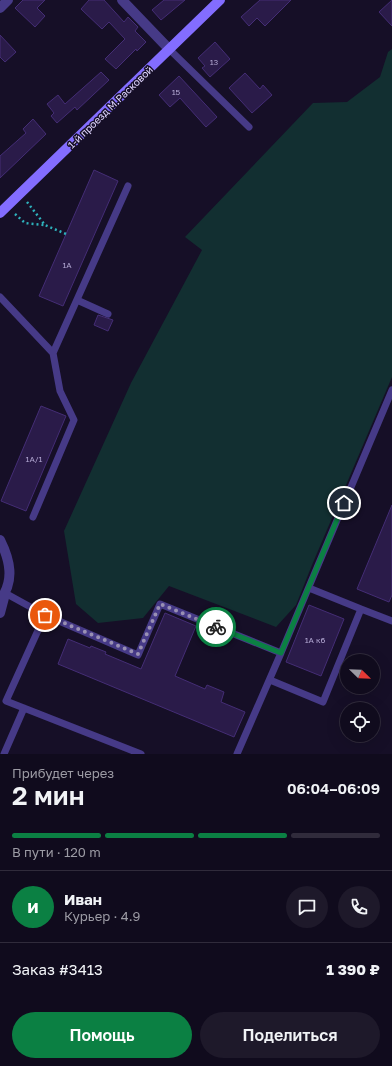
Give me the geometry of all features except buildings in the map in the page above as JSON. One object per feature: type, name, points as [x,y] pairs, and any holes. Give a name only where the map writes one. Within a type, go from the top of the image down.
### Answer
[{"type":"street","points":[[0,8],[8,0]]},
{"type":"street","points":[[122,0],[169,49]]},
{"type":"street","name":"1-й проезд М.Расковой","points":[[0,213],[220,0]]},
{"type":"street","points":[[0,540],[8,557],[11,576],[3,597],[0,613]]},
{"type":"lane","points":[[169,49],[248,127]]},
{"type":"lane","points":[[53,353],[128,186]]},
{"type":"lane","points":[[0,298],[53,353],[60,391],[74,420],[33,518]]},
{"type":"lane","points":[[77,300],[108,314]]},
{"type":"lane","points":[[237,754],[270,680],[392,390]]},
{"type":"lane","points":[[309,588],[392,621]]},
{"type":"lane","points":[[3,597],[138,654],[160,604],[281,653]]},
{"type":"lane","points":[[270,680],[323,702],[361,609]]},
{"type":"lane","points":[[45,615],[6,701],[141,754]]},
{"type":"lane","points":[[4,754],[24,708]]},
{"type":"path","points":[[29,205],[45,225]]},
{"type":"path","points":[[18,216],[25,223],[45,225],[66,234]]},
{"type":"green space","points":[[392,49],[392,377],[296,605],[276,627],[169,586],[143,618],[98,623],[76,604],[64,531],[131,383],[202,250],[185,237],[313,103],[347,102],[380,77],[388,52]]},
{"type":"way so far","points":[[45,615],[138,654],[160,604],[216,627]]},
{"type":"route","points":[[216,627],[281,653],[344,503]]}]
